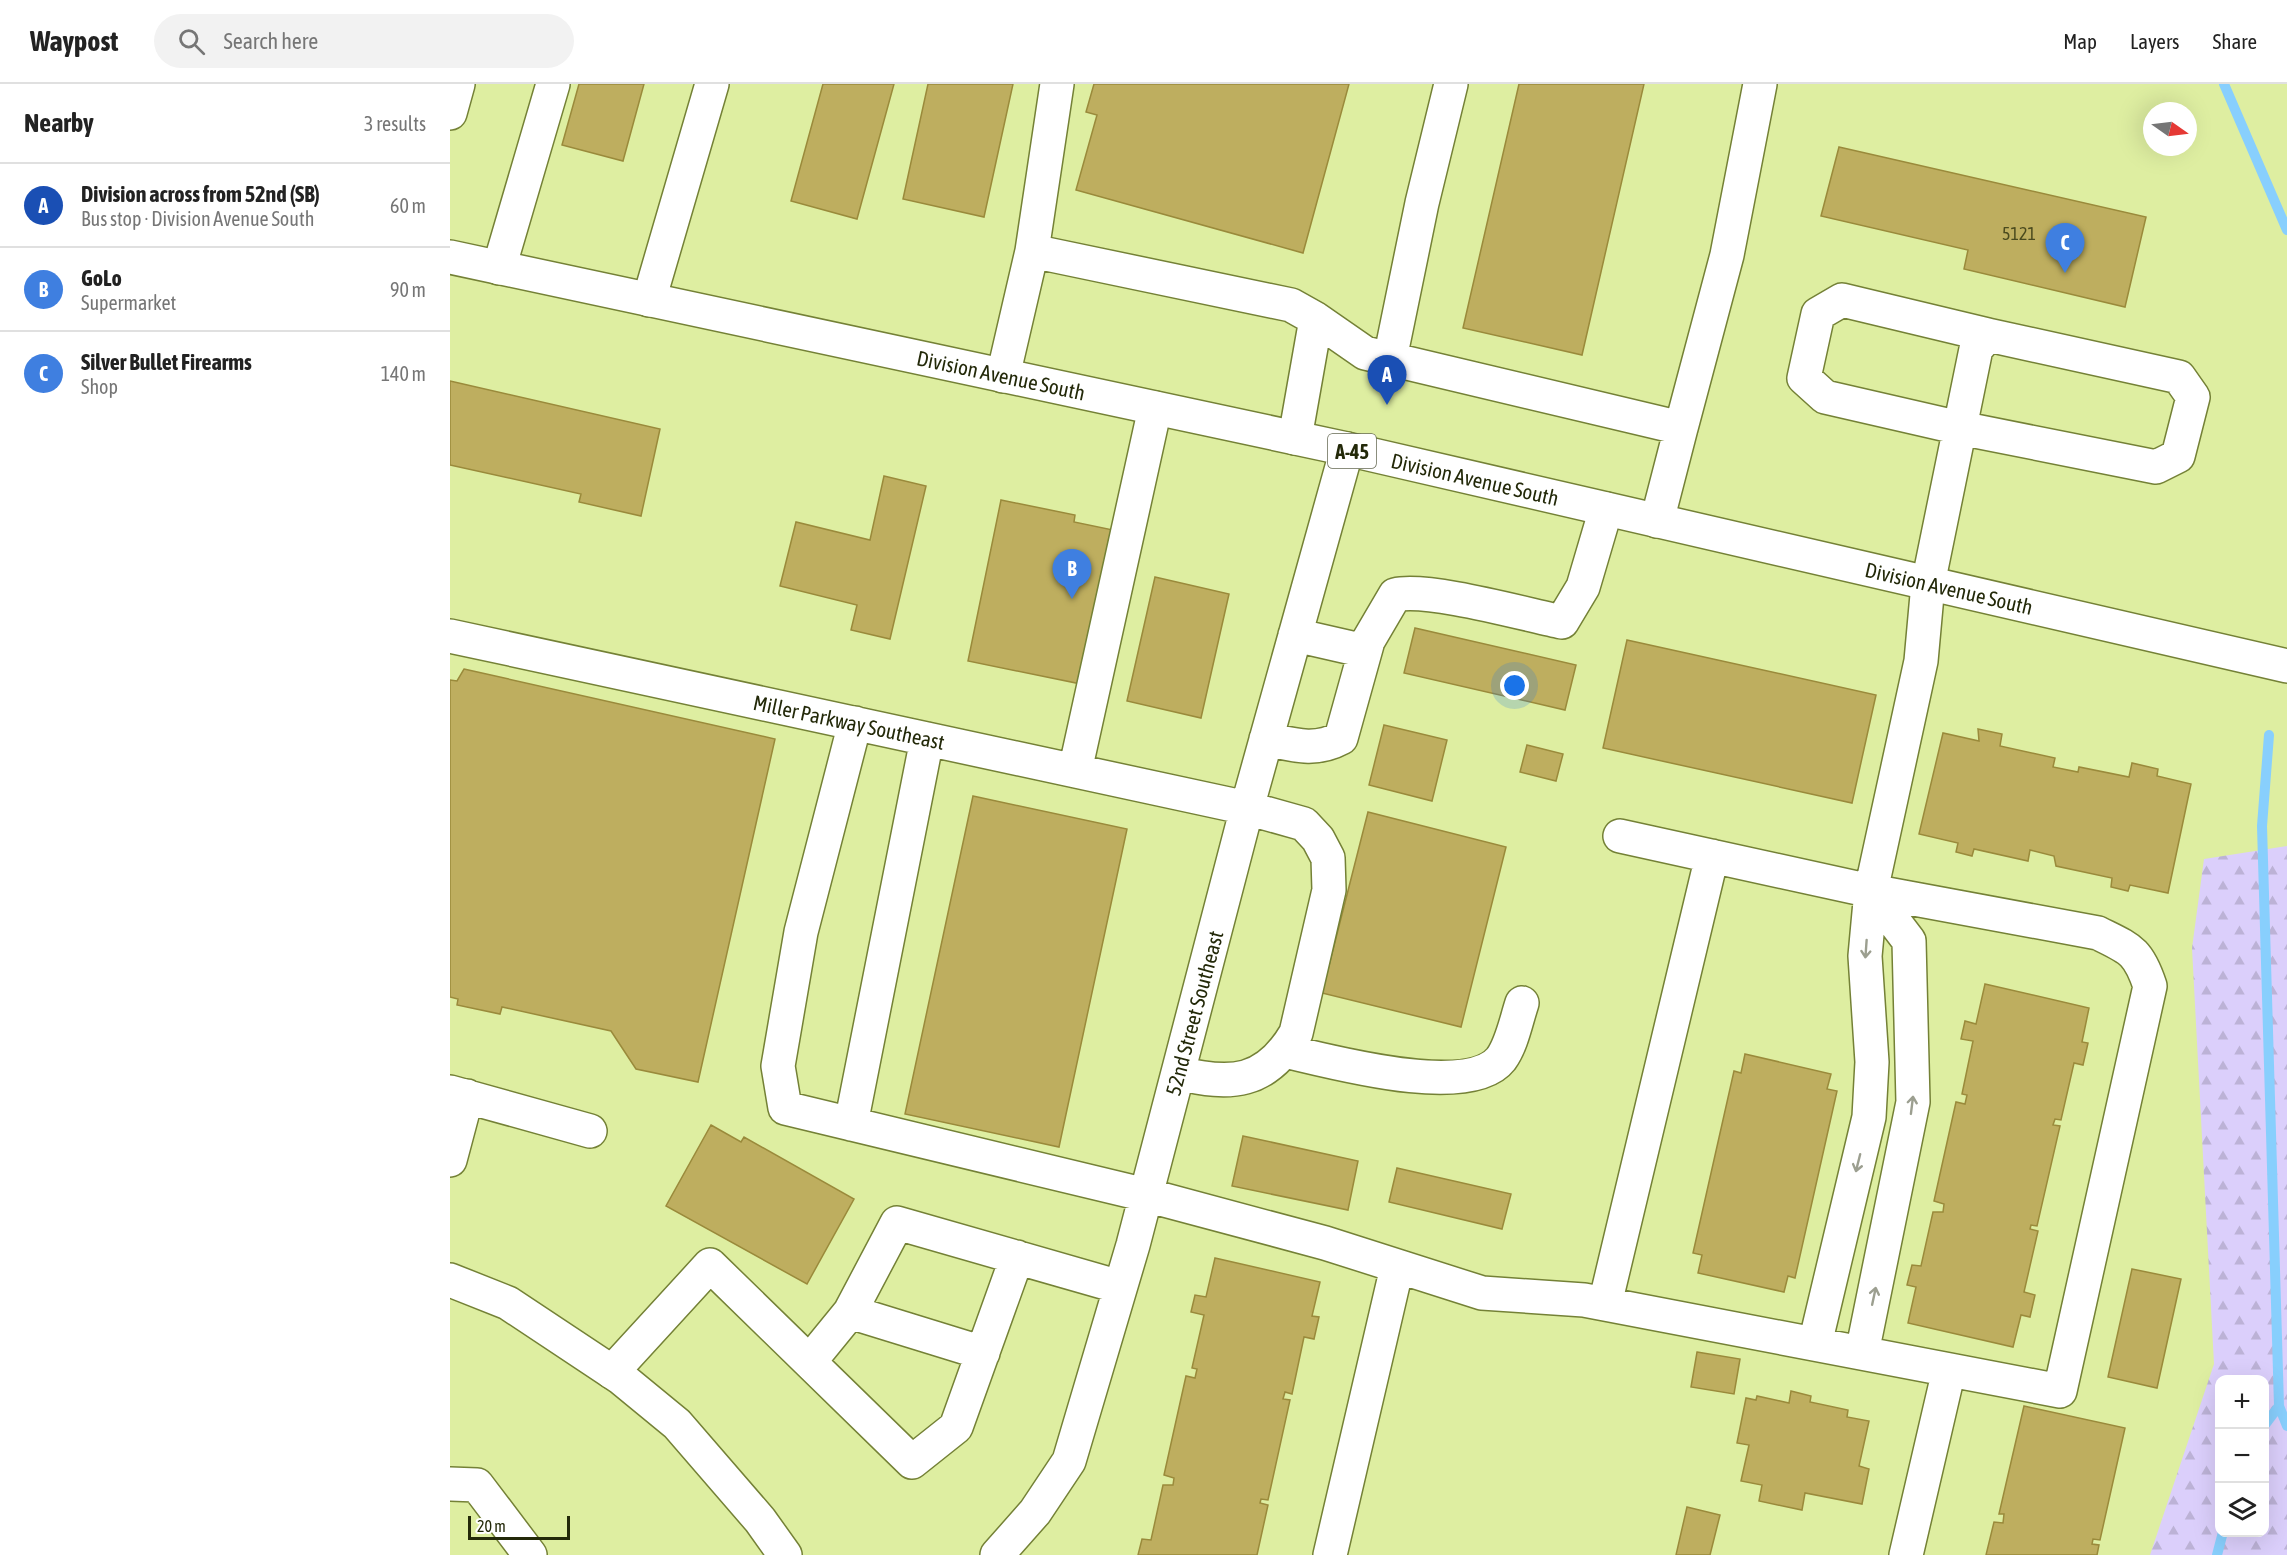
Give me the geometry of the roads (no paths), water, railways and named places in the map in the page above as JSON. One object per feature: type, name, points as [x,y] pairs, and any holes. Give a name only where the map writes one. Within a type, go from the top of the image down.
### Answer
[{"type":"main road","points":[[450,113],[458,84]]},
{"type":"main road","points":[[499,268],[553,84]]},
{"type":"main road","points":[[650,300],[712,84]]},
{"type":"main road","points":[[1003,376],[1032,250],[1057,84]]},
{"type":"main road","points":[[1390,359],[1422,203],[1451,84]]},
{"type":"main road","points":[[1657,521],[1727,255],[1760,84]]},
{"type":"main road","points":[[1032,250],[1291,305],[1316,319],[1365,353],[1681,428]]},
{"type":"main road","name":"Division Avenue South","points":[[450,257],[1347,449],[2287,666]]},
{"type":"main road","points":[[1842,300],[1988,335],[2179,377],[2193,397],[2178,456],[2156,466],[1960,428],[1825,397],[1804,378],[1818,314],[1842,300]]},
{"type":"main road","points":[[1295,438],[1316,319]]},
{"type":"main road","points":[[1815,1344],[1869,1117],[1872,1062],[1865,956],[1870,891],[1921,662],[1928,584],[1976,349],[1988,335]]},
{"type":"main road","points":[[1075,771],[1155,408]]},
{"type":"main road","name":"52nd Street Southeast","points":[[997,1555],[1035,1512],[1069,1461],[1146,1195],[1266,739],[1347,449]]},
{"type":"main road","points":[[1266,739],[1307,747],[1326,746],[1341,738],[1365,651],[1395,595],[1407,592],[1562,622],[1583,587],[1606,509]]},
{"type":"main road","points":[[1295,635],[1365,651]]},
{"type":"main road","name":"Miller Parkway Southeast","points":[[450,636],[1248,808],[1304,824],[1318,838],[1328,858],[1329,890],[1296,1033],[1285,1051]]},
{"type":"main road","points":[[855,723],[801,932],[778,1066],[785,1108],[1146,1195],[1325,1244],[1482,1293],[1605,1304],[2060,1391],[2150,986],[2144,969],[2132,950],[2098,933],[1870,891],[1620,836]]},
{"type":"main road","points":[[851,1124],[927,739]]},
{"type":"main road","points":[[1605,1304],[1712,856]]},
{"type":"main road","points":[[1862,1353],[1913,1102],[1909,941],[1870,891]]},
{"type":"main road","points":[[1178,1073],[1205,1080],[1238,1080],[1257,1075],[1285,1051],[1372,1071],[1440,1078],[1471,1076],[1492,1068],[1501,1059],[1512,1036],[1522,1003]]},
{"type":"main road","points":[[450,1160],[459,1094],[590,1131]]},
{"type":"main road","points":[[810,1362],[850,1312],[897,1222],[1120,1287]]},
{"type":"main road","points":[[612,1372],[710,1265],[912,1462],[956,1427],[1017,1257]]},
{"type":"main road","points":[[1330,1555],[1397,1267]]},
{"type":"main road","points":[[450,1280],[508,1303],[612,1372],[677,1424],[721,1473],[785,1555]]},
{"type":"main road","points":[[850,1312],[983,1353]]},
{"type":"main road","points":[[1906,1555],[1949,1370]]},
{"type":"main road","points":[[450,1485],[477,1485],[530,1555]]},
{"type":"waterway","points":[[2224,84],[2287,230]]},
{"type":"waterway","points":[[2269,735],[2262,826],[2279,1406],[2287,1426]]},
{"type":"waterway","points":[[2269,1419],[2279,1406]]},
{"type":"waterway","points":[[2217,1555],[2222,1537]]},
{"type":"place","name":"Silver Bullet Firearms","points":[[2065,273]]},
{"type":"place","name":"Division across from 52nd (SB)","points":[[1387,405]]},
{"type":"place","name":"GoLo","points":[[1072,599]]}]
